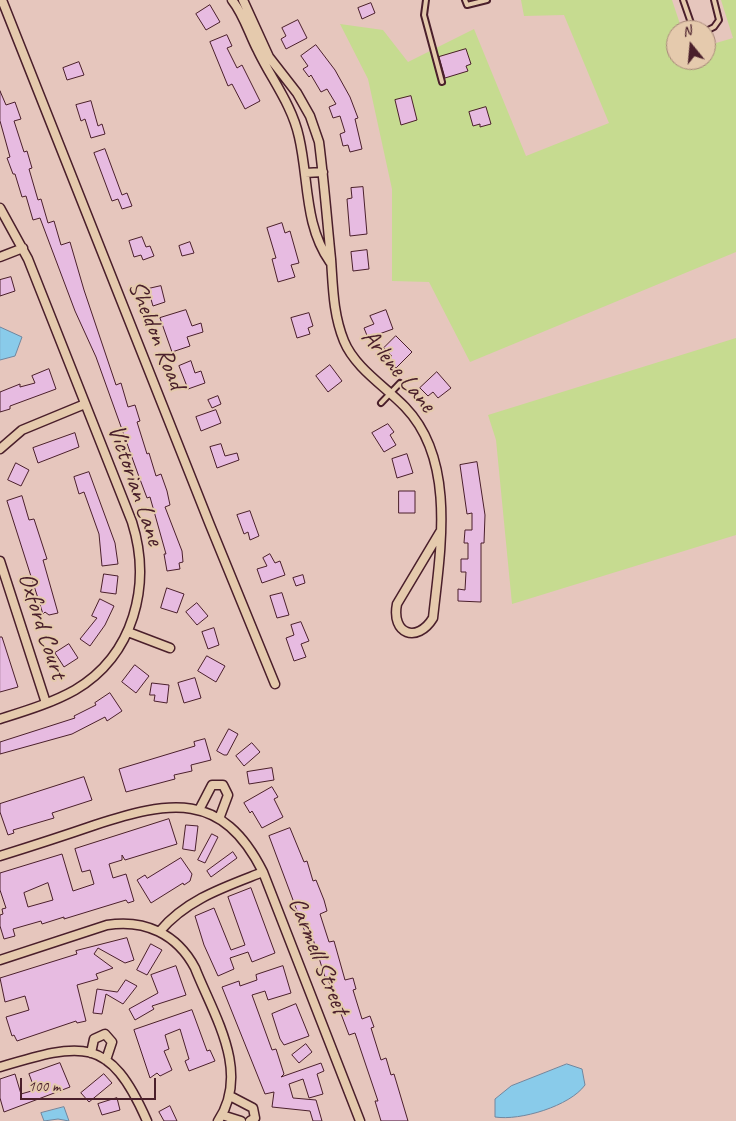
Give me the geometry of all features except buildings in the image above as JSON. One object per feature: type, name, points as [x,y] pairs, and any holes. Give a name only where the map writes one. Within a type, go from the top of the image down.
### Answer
[{"type":"street","name":"Sheldon Road","points":[[2,0],[217,543],[275,684]]},
{"type":"street","name":"Arlene Lane","points":[[232,0],[240,10],[255,37],[286,98],[299,136],[312,222],[319,247],[331,264]]},
{"type":"street","name":"Arlene Lane","points":[[242,0],[255,37],[297,93],[310,116],[319,142],[335,315],[345,343],[359,363],[407,409],[427,439],[441,483],[443,512],[433,618],[427,628],[416,633],[406,632],[398,625],[394,616],[397,604],[440,532]]},
{"type":"street","points":[[305,173],[323,172]]},
{"type":"street","name":"Victorian Lane","points":[[0,208],[23,248],[132,522],[138,546],[140,592],[128,632],[114,656],[96,675],[74,691],[0,719]]},
{"type":"street","points":[[0,256],[23,248]]},
{"type":"street","points":[[0,449],[22,430],[86,404]]},
{"type":"street","name":"Oxford Court","points":[[0,561],[46,703]]},
{"type":"street","points":[[128,632],[170,648]]},
{"type":"street","points":[[199,810],[212,785],[223,785],[228,795],[219,819]]},
{"type":"street","name":"Carmell Street","points":[[0,856],[138,811],[166,807],[199,810],[219,819],[245,843],[263,872],[360,1121]]},
{"type":"street","points":[[160,931],[174,916],[196,900],[263,872]]},
{"type":"street","points":[[0,960],[107,925],[132,923],[160,931],[181,947],[195,968],[230,1057],[233,1077],[230,1096],[220,1118],[241,1121]]},
{"type":"street","points":[[91,1053],[94,1039],[105,1034],[112,1042],[106,1060]]},
{"type":"street","points":[[0,1067],[61,1050],[91,1053],[106,1060],[126,1080],[147,1121]]},
{"type":"street","points":[[230,1096],[252,1108],[255,1118],[250,1121]]},
{"type":"lane","points":[[426,0],[424,15],[442,82]]},
{"type":"lane","points":[[465,0],[467,5],[487,0]]},
{"type":"lane","points":[[683,0],[690,20]]},
{"type":"lane","points":[[714,0],[719,20],[716,24]]},
{"type":"lane","points":[[381,403],[400,383]]},
{"type":"green space","points":[[521,0],[672,0],[679,20],[666,20],[666,70],[716,70],[716,43],[733,38],[721,0],[736,0],[736,252],[470,362],[429,282],[392,281],[392,189],[368,79],[340,24],[383,30],[408,62],[474,29],[526,156],[609,123],[564,15],[524,16]]},
{"type":"green space","points":[[736,338],[736,535],[512,604],[496,440],[488,415]]},
{"type":"water","points":[[0,327],[22,337],[15,356],[0,360]]},
{"type":"water","points":[[567,1064],[582,1069],[585,1085],[578,1093],[557,1105],[531,1114],[518,1117],[495,1117],[495,1099],[511,1086]]},
{"type":"water","points":[[64,1107],[69,1121],[58,1119],[44,1121],[41,1113]]}]
